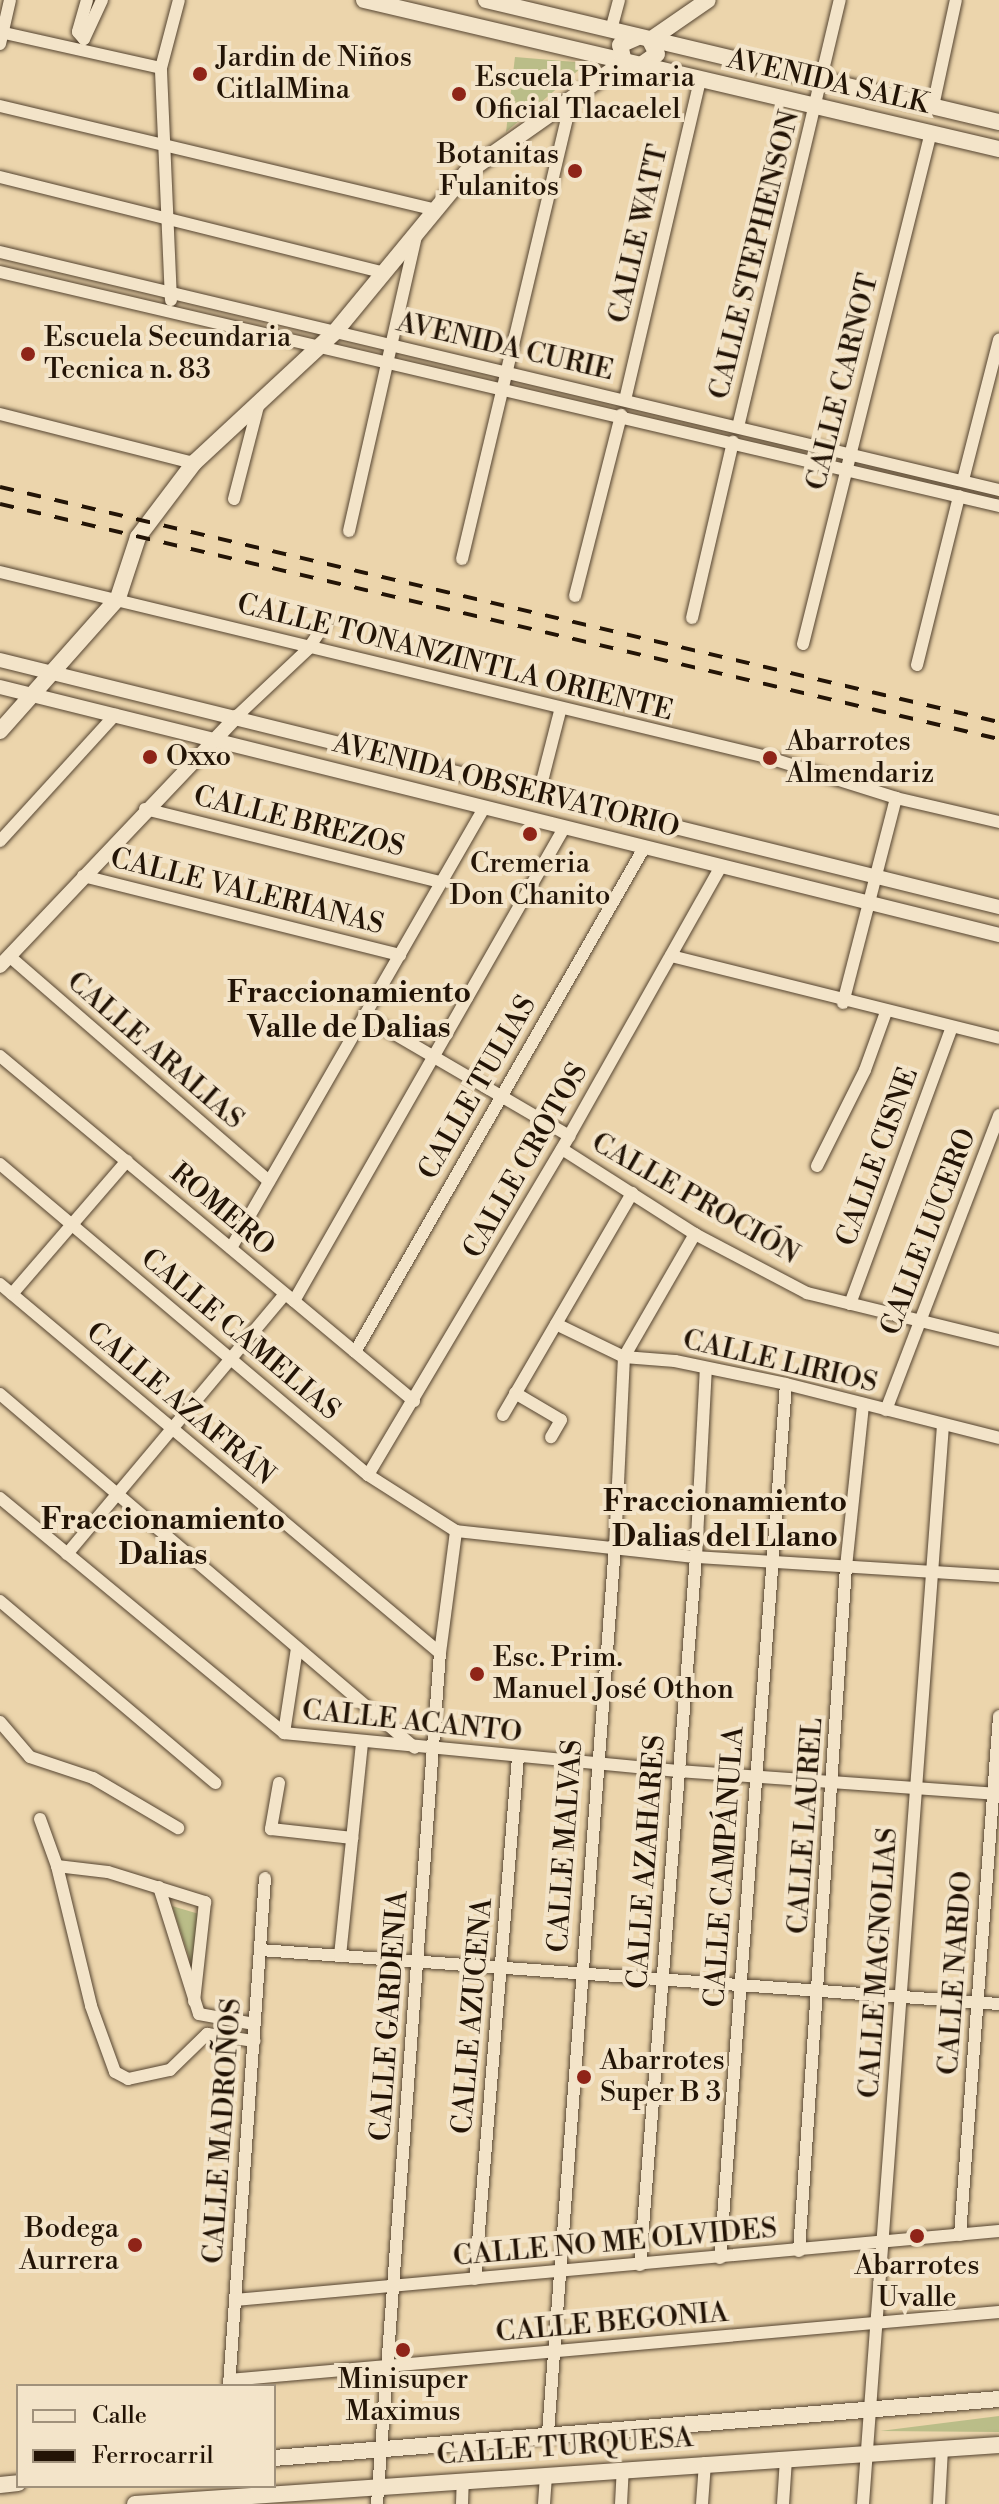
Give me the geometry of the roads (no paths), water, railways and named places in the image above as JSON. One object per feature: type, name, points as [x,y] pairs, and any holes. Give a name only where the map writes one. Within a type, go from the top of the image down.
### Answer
[{"type":"main road","name":"AVENIDA SALK","points":[[364,0],[999,149]]},
{"type":"main road","name":"AVENIDA SALK","points":[[486,0],[538,6],[644,39],[999,122]]},
{"type":"main road","points":[[632,64],[620,45],[644,39],[708,0]]},
{"type":"main road","points":[[0,731],[56,673],[118,598],[138,537],[194,463],[335,332],[466,173],[572,97],[632,64],[655,58],[644,39]]},
{"type":"main road","name":"CALLE TURQUESA","points":[[276,2458],[548,2433],[999,2399]]},
{"type":"main road","name":"CALLE TURQUESA","points":[[135,2504],[378,2496],[463,2480],[546,2477],[705,2463],[999,2445]]},
{"type":"street","points":[[10,0],[1,36],[161,68]]},
{"type":"street","points":[[87,0],[78,32],[84,39],[102,0]]},
{"type":"street","points":[[170,311],[167,146],[161,68],[179,0]]},
{"type":"street","points":[[611,30],[619,0]]},
{"type":"street","name":"CALLE STEPHENSON","points":[[738,427],[840,0]]},
{"type":"street","points":[[933,106],[956,0]]},
{"type":"street","name":"CALLE WATT","points":[[625,400],[700,79]]},
{"type":"street","points":[[462,559],[506,388],[572,97]]},
{"type":"street","points":[[0,106],[435,210]]},
{"type":"street","name":"CALLE CARNOT","points":[[803,644],[931,132]]},
{"type":"street","points":[[0,177],[385,273]]},
{"type":"street","points":[[349,531],[395,346],[416,237]]},
{"type":"street","name":"AVENIDA CURIE","points":[[0,252],[849,451],[999,490]]},
{"type":"street","name":"AVENIDA CURIE","points":[[0,272],[506,388],[999,506]]},
{"type":"street","points":[[963,480],[999,340]]},
{"type":"street","points":[[234,499],[260,399]]},
{"type":"street","points":[[0,414],[194,463]]},
{"type":"street","points":[[575,596],[621,415]]},
{"type":"street","name":"CALLE STEPHENSON","points":[[692,618],[733,442]]},
{"type":"street","points":[[917,665],[959,496]]},
{"type":"street","name":"CALLE TONANZINTLA ORIENTE","points":[[0,572],[118,598],[560,711],[763,756],[896,798],[999,822]]},
{"type":"street","points":[[4,961],[212,738],[308,649],[326,622]]},
{"type":"street","name":"AVENIDA OBSERVATORIO","points":[[0,660],[237,716],[999,907]]},
{"type":"street","name":"AVENIDA OBSERVATORIO","points":[[0,687],[212,738],[868,906],[999,935]]},
{"type":"street","points":[[539,793],[560,711]]},
{"type":"street","points":[[0,841],[115,715]]},
{"type":"street","points":[[843,1003],[896,798]]},
{"type":"street","points":[[231,1248],[484,808]]},
{"type":"street","name":"CALLE BREZOS","points":[[145,809],[441,882]]},
{"type":"street","points":[[602,838],[609,811]]},
{"type":"street","points":[[67,1554],[231,1359],[290,1297],[433,1058],[564,828]]},
{"type":"street","name":"CALLE TULIAS","points":[[355,1352],[644,848]]},
{"type":"street","points":[[749,875],[755,848]]},
{"type":"street","name":"CALLE CROTOS","points":[[368,1475],[562,1149],[720,868]]},
{"type":"street","name":"CALLE VALERIANAS","points":[[83,876],[400,955]]},
{"type":"street","points":[[671,956],[843,1003],[999,1038]]},
{"type":"street","name":"CALLE ARALIAS","points":[[4,961],[269,1181]]},
{"type":"street","points":[[817,1166],[865,1070],[886,1012]]},
{"type":"street","points":[[364,1016],[569,1136]]},
{"type":"street","name":"CALLE CISNE","points":[[850,1304],[952,1027]]},
{"type":"street","name":"ROMERO","points":[[0,1056],[414,1401]]},
{"type":"street","name":"CALLE LUCERO","points":[[886,1410],[999,1115]]},
{"type":"street","name":"CALLE PROCIÓN","points":[[562,1149],[695,1234],[807,1293],[920,1321],[998,1336]]},
{"type":"street","points":[[12,1294],[127,1161]]},
{"type":"street","name":"CALLE CAMELIAS","points":[[0,1164],[368,1475],[456,1531]]},
{"type":"street","points":[[503,1415],[632,1193]]},
{"type":"street","name":"CALLE MALVAS","points":[[548,2433],[595,1764],[615,1547],[624,1357],[695,1234]]},
{"type":"street","name":"CALLE AZAFRÁN","points":[[0,1284],[440,1653]]},
{"type":"street","name":"CALLE LIRIOS","points":[[556,1324],[624,1357],[706,1368],[786,1384],[999,1438]]},
{"type":"street","name":"CALLE AZAHARES","points":[[640,2265],[696,1557],[706,1368]]},
{"type":"street","name":"CALLE CAMPÁNULA","points":[[720,2258],[786,1384]]},
{"type":"street","points":[[515,1393],[561,1420],[551,1437]]},
{"type":"street","points":[[0,1394],[119,1492],[415,1748]]},
{"type":"street","name":"CALLE LAUREL","points":[[799,2251],[820,1991],[846,1567],[863,1404]]},
{"type":"street","name":"CALLE MAGNOLIAS","points":[[863,2504],[943,1425]]},
{"type":"street","name":"CALLE ACANTO","points":[[0,1498],[284,1733],[595,1764],[996,1794]]},
{"type":"street","points":[[456,1531],[696,1557],[999,1576]]},
{"type":"street","name":"CALLE GARDENIA","points":[[378,2496],[440,1653],[456,1531]]},
{"type":"street","points":[[0,1601],[215,1783]]},
{"type":"street","points":[[284,1733],[297,1648]]},
{"type":"street","name":"CALLE NARDO","points":[[960,2235],[996,1794],[999,1716]]},
{"type":"street","points":[[0,1722],[30,1757],[93,1778],[178,1828]]},
{"type":"street","points":[[340,1956],[362,1743]]},
{"type":"street","name":"CALLE AZUCENA","points":[[475,2279],[518,1757]]},
{"type":"street","points":[[279,1783],[271,1829],[353,1838]]},
{"type":"street","points":[[40,1819],[57,1866],[91,2006],[121,2077],[170,2070],[207,2034],[254,2041]]},
{"type":"street","points":[[57,1866],[159,1887],[205,1902],[194,2001]]},
{"type":"street","name":"CALLE MADROÑOS","points":[[229,2383],[265,1878]]},
{"type":"street","points":[[159,1887],[194,2001],[205,2018],[254,2024]]},
{"type":"street","points":[[260,1950],[999,2004]]},
{"type":"street","name":"CALLE NO ME OLVIDES","points":[[235,2300],[999,2231]]},
{"type":"street","name":"CALLE BEGONIA","points":[[229,2383],[999,2312]]},
{"type":"street","points":[[939,2504],[942,2448]]},
{"type":"street","points":[[783,2504],[786,2459]]},
{"type":"street","points":[[702,2504],[705,2463]]},
{"type":"street","points":[[621,2504],[623,2470]]},
{"type":"street","points":[[544,2504],[546,2477]]},
{"type":"street","points":[[462,2504],[463,2480]]},
{"type":"railway","points":[[0,487],[999,722]]},
{"type":"railway","points":[[0,504],[999,739]]},
{"type":"place","name":"Jardin de Niños CitlalMina","points":[[200,74]]},
{"type":"place","name":"Escuela Primaria Oficial Tlacaelel","points":[[459,94]]},
{"type":"place","name":"Botanitas Fulanitos","points":[[575,171]]},
{"type":"place","name":"Escuela Secundaria Tecnica n. 83","points":[[28,354]]},
{"type":"place","name":"Oxxo","points":[[150,757]]},
{"type":"place","name":"Abarrotes Almendariz","points":[[770,758]]},
{"type":"place","name":"Cremeria Don Chanito","points":[[530,834]]},
{"type":"place","name":"Esc. Prim. Manuel José Othon","points":[[477,1674]]},
{"type":"place","name":"Abarrotes Super B 3","points":[[584,2077]]},
{"type":"place","name":"Abarrotes Uvalle","points":[[917,2236]]},
{"type":"place","name":"Bodega Aurrera","points":[[135,2245]]},
{"type":"place","name":"Minisuper Maximus","points":[[403,2350]]},
{"type":"district","name":"Fraccionamiento Valle de Dalias","points":[[349,1010]]},
{"type":"district","name":"Fraccionamiento Dalias del Llano","points":[[725,1519]]},
{"type":"district","name":"Fraccionamiento Dalias","points":[[163,1537]]}]
